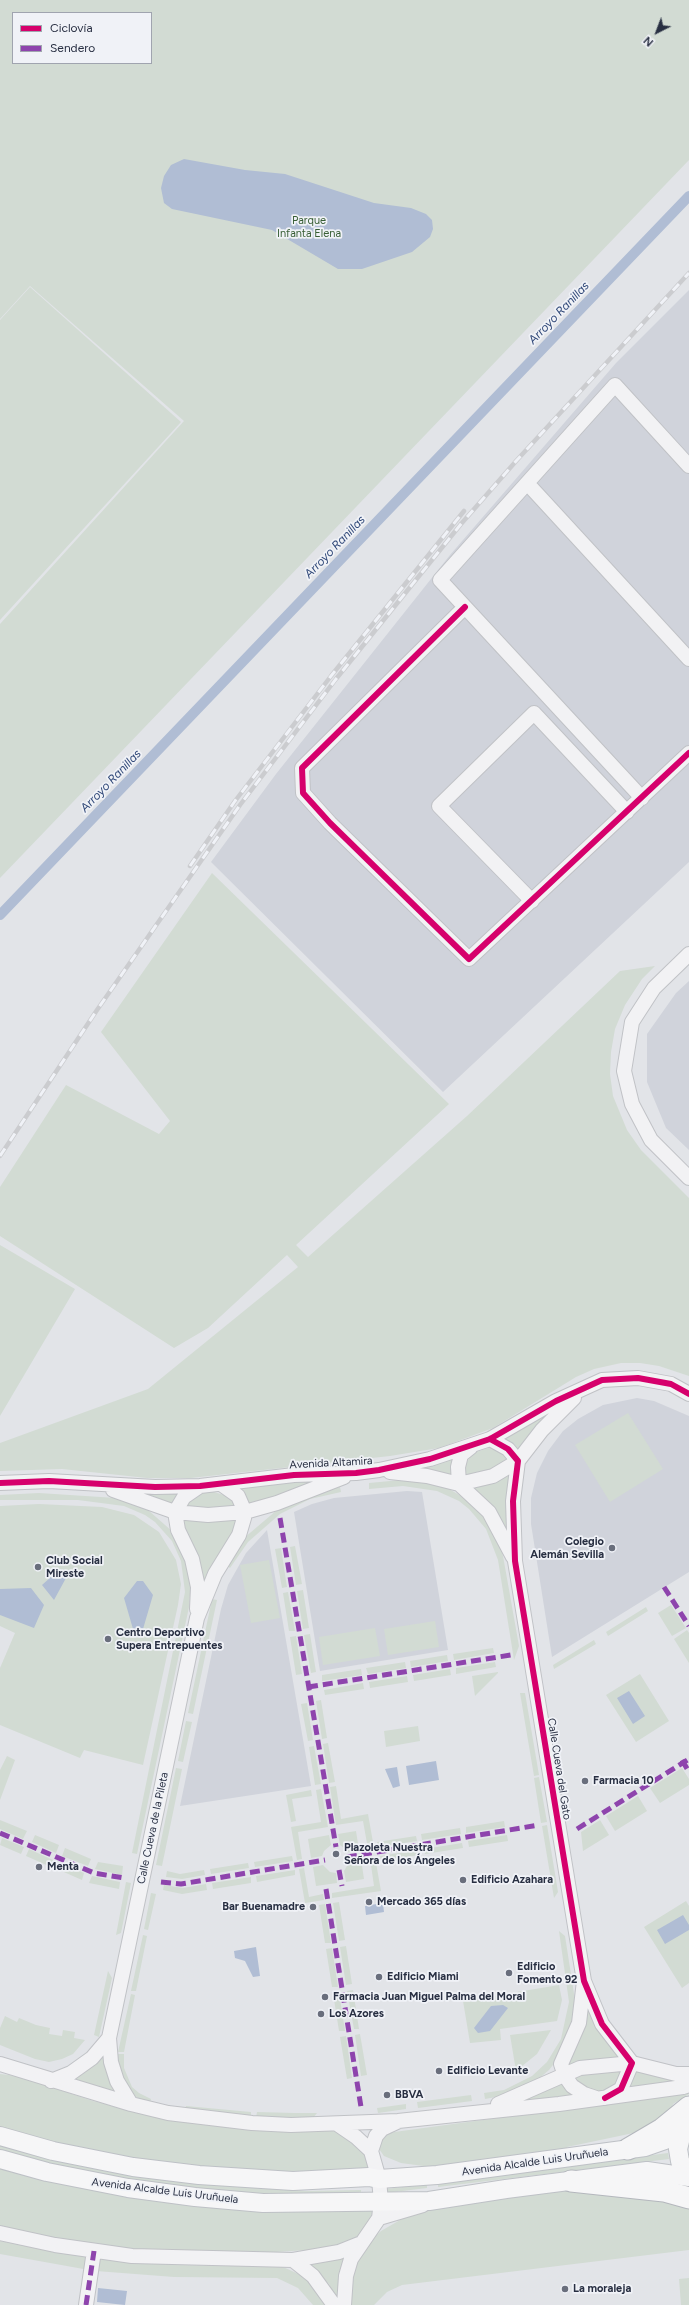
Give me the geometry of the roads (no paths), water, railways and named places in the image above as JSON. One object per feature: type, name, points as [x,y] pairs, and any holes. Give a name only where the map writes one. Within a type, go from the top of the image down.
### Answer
[{"type":"highway","points":[[628,2149],[662,2129],[688,2119]]},
{"type":"highway","points":[[571,2181],[658,2190],[689,2198]]},
{"type":"main road","points":[[688,2119],[679,2140],[678,2155],[682,2168],[689,2177]]},
{"type":"main road","name":"Avenida Alcalde Luis Uruñuela","points":[[0,2136],[53,2151],[132,2167],[199,2175],[293,2181],[369,2177],[379,2179],[437,2175],[628,2149]]},
{"type":"main road","name":"Avenida Alcalde Luis Uruñuela","points":[[0,2160],[87,2181],[195,2197],[263,2203],[380,2210],[647,2171],[689,2177]]},
{"type":"street","points":[[642,798],[440,580],[615,385],[689,466]]},
{"type":"street","points":[[527,483],[689,659]]},
{"type":"street","points":[[465,607],[302,768],[303,793],[330,823],[469,959],[642,798],[689,752]]},
{"type":"street","points":[[532,901],[439,806],[534,713],[627,812]]},
{"type":"street","points":[[689,954],[654,988],[632,1022],[624,1071],[632,1104],[651,1140],[684,1170],[689,1178]]},
{"type":"street","name":"Avenida Altamira","points":[[0,1483],[76,1482],[155,1487],[200,1486],[294,1475],[354,1473],[379,1470],[470,1447],[490,1439],[556,1401],[602,1380],[638,1378],[671,1384],[689,1394]]},
{"type":"street","name":"Avenida Altamira","points":[[379,1470],[427,1476],[459,1484],[493,1476],[518,1460],[547,1424],[584,1388]]},
{"type":"street","points":[[490,1439],[508,1449],[518,1460],[513,1502],[515,1561]]},
{"type":"street","points":[[470,1447],[461,1455],[458,1467],[459,1484],[489,1512],[515,1561]]},
{"type":"street","name":"Avenida Altamira","points":[[76,1482],[123,1492],[175,1512],[208,1515],[245,1512],[277,1503],[354,1473]]},
{"type":"street","points":[[197,1618],[218,1569],[239,1535],[245,1512],[238,1496],[221,1484]]},
{"type":"street","points":[[197,1618],[198,1587],[192,1559],[178,1530],[175,1512],[184,1497],[200,1486]]},
{"type":"street","name":"Calle Cueva del Gato","points":[[515,1561],[584,1981]]},
{"type":"street","name":"Calle Cueva de la Pileta","points":[[109,2038],[197,1618]]},
{"type":"street","points":[[584,1981],[602,2024],[632,2063]]},
{"type":"street","points":[[584,1981],[579,2023],[561,2064],[565,2076],[572,2086],[584,2094],[602,2098],[621,2089],[632,2063]]},
{"type":"street","points":[[51,2081],[71,2073],[92,2058],[109,2038]]},
{"type":"street","points":[[109,2038],[111,2062],[117,2081],[131,2104]]},
{"type":"street","points":[[480,2111],[565,2076],[580,2068],[632,2063],[676,2074],[689,2074]]},
{"type":"street","points":[[1,2065],[51,2081],[168,2114],[252,2123],[291,2125],[398,2121],[602,2098],[689,2085]]},
{"type":"street","points":[[371,2151],[376,2136],[382,2129],[398,2121]]},
{"type":"street","points":[[337,2124],[356,2137],[371,2151],[379,2179],[380,2210],[351,2259],[346,2276],[344,2305]]},
{"type":"street","points":[[0,2233],[55,2245],[132,2256],[293,2260],[339,2252],[359,2244]]},
{"type":"street","points":[[86,2305],[94,2251]]},
{"type":"street","points":[[293,2260],[313,2276],[334,2305]]},
{"type":"water","points":[[184,159],[245,170],[285,174],[374,203],[411,208],[426,214],[432,220],[433,229],[430,237],[412,252],[362,269],[338,269],[272,230],[172,209],[164,203],[161,188],[164,176],[171,165]]},
{"type":"water","points":[[51,1577],[66,1578],[54,1600],[42,1585]]},
{"type":"water","points":[[137,1581],[143,1581],[153,1595],[143,1629],[138,1632],[133,1629],[124,1598]]},
{"type":"water","points":[[31,1588],[44,1605],[34,1628],[0,1615],[0,1589]]},
{"type":"water","points":[[629,1691],[645,1716],[633,1724],[617,1698]]},
{"type":"water","points":[[436,1761],[439,1780],[409,1785],[406,1766]]},
{"type":"water","points":[[397,1767],[400,1786],[393,1788],[385,1769]]},
{"type":"water","points":[[383,1903],[384,1912],[366,1915],[365,1906]]},
{"type":"water","points":[[683,1915],[689,1925],[689,1930],[665,1944],[657,1930]]},
{"type":"water","points":[[256,1947],[260,1976],[253,1977],[245,1961],[235,1958],[234,1951]]},
{"type":"water","points":[[503,2005],[508,2008],[490,2031],[478,2033],[474,2028],[491,2006]]},
{"type":"water","points":[[98,2288],[127,2291],[125,2305],[97,2302]]},
{"type":"waterway","name":"Arroyo Ranillas","points":[[0,915],[689,196]]},
{"type":"railway","points":[[0,1156],[97,1010],[240,805],[336,679],[461,524],[517,460],[689,273]]},
{"type":"railway","points":[[190,866],[235,801],[331,676],[464,511]]},
{"type":"place","name":"Colegio Alemán Sevilla","points":[[612,1548]]},
{"type":"place","name":"Club Social Mireste","points":[[38,1567]]},
{"type":"place","name":"Centro Deportivo Supera Entrepuentes","points":[[108,1639]]},
{"type":"place","name":"Farmacia 10","points":[[585,1781]]},
{"type":"place","name":"Plazoleta Nuestra Señora de los Ángeles","points":[[336,1854]]},
{"type":"place","name":"Menta","points":[[39,1867]]},
{"type":"place","name":"Edificio Azahara","points":[[463,1880]]},
{"type":"place","name":"Mercado 365 días","points":[[369,1902]]},
{"type":"place","name":"Bar Buenamadre","points":[[313,1907]]},
{"type":"place","name":"Edificio Fomento 92","points":[[509,1973]]},
{"type":"place","name":"Edificio Miami","points":[[379,1977]]},
{"type":"place","name":"Farmacia Juan Miguel Palma del Moral","points":[[325,1997]]},
{"type":"place","name":"Los Azores","points":[[321,2014]]},
{"type":"place","name":"Edificio Levante","points":[[439,2071]]},
{"type":"place","name":"BBVA","points":[[387,2095]]},
{"type":"place","name":"La moraleja","points":[[565,2289]]},
{"type":"park label","name":"Parque Infanta Elena","points":[[309,227]]}]
